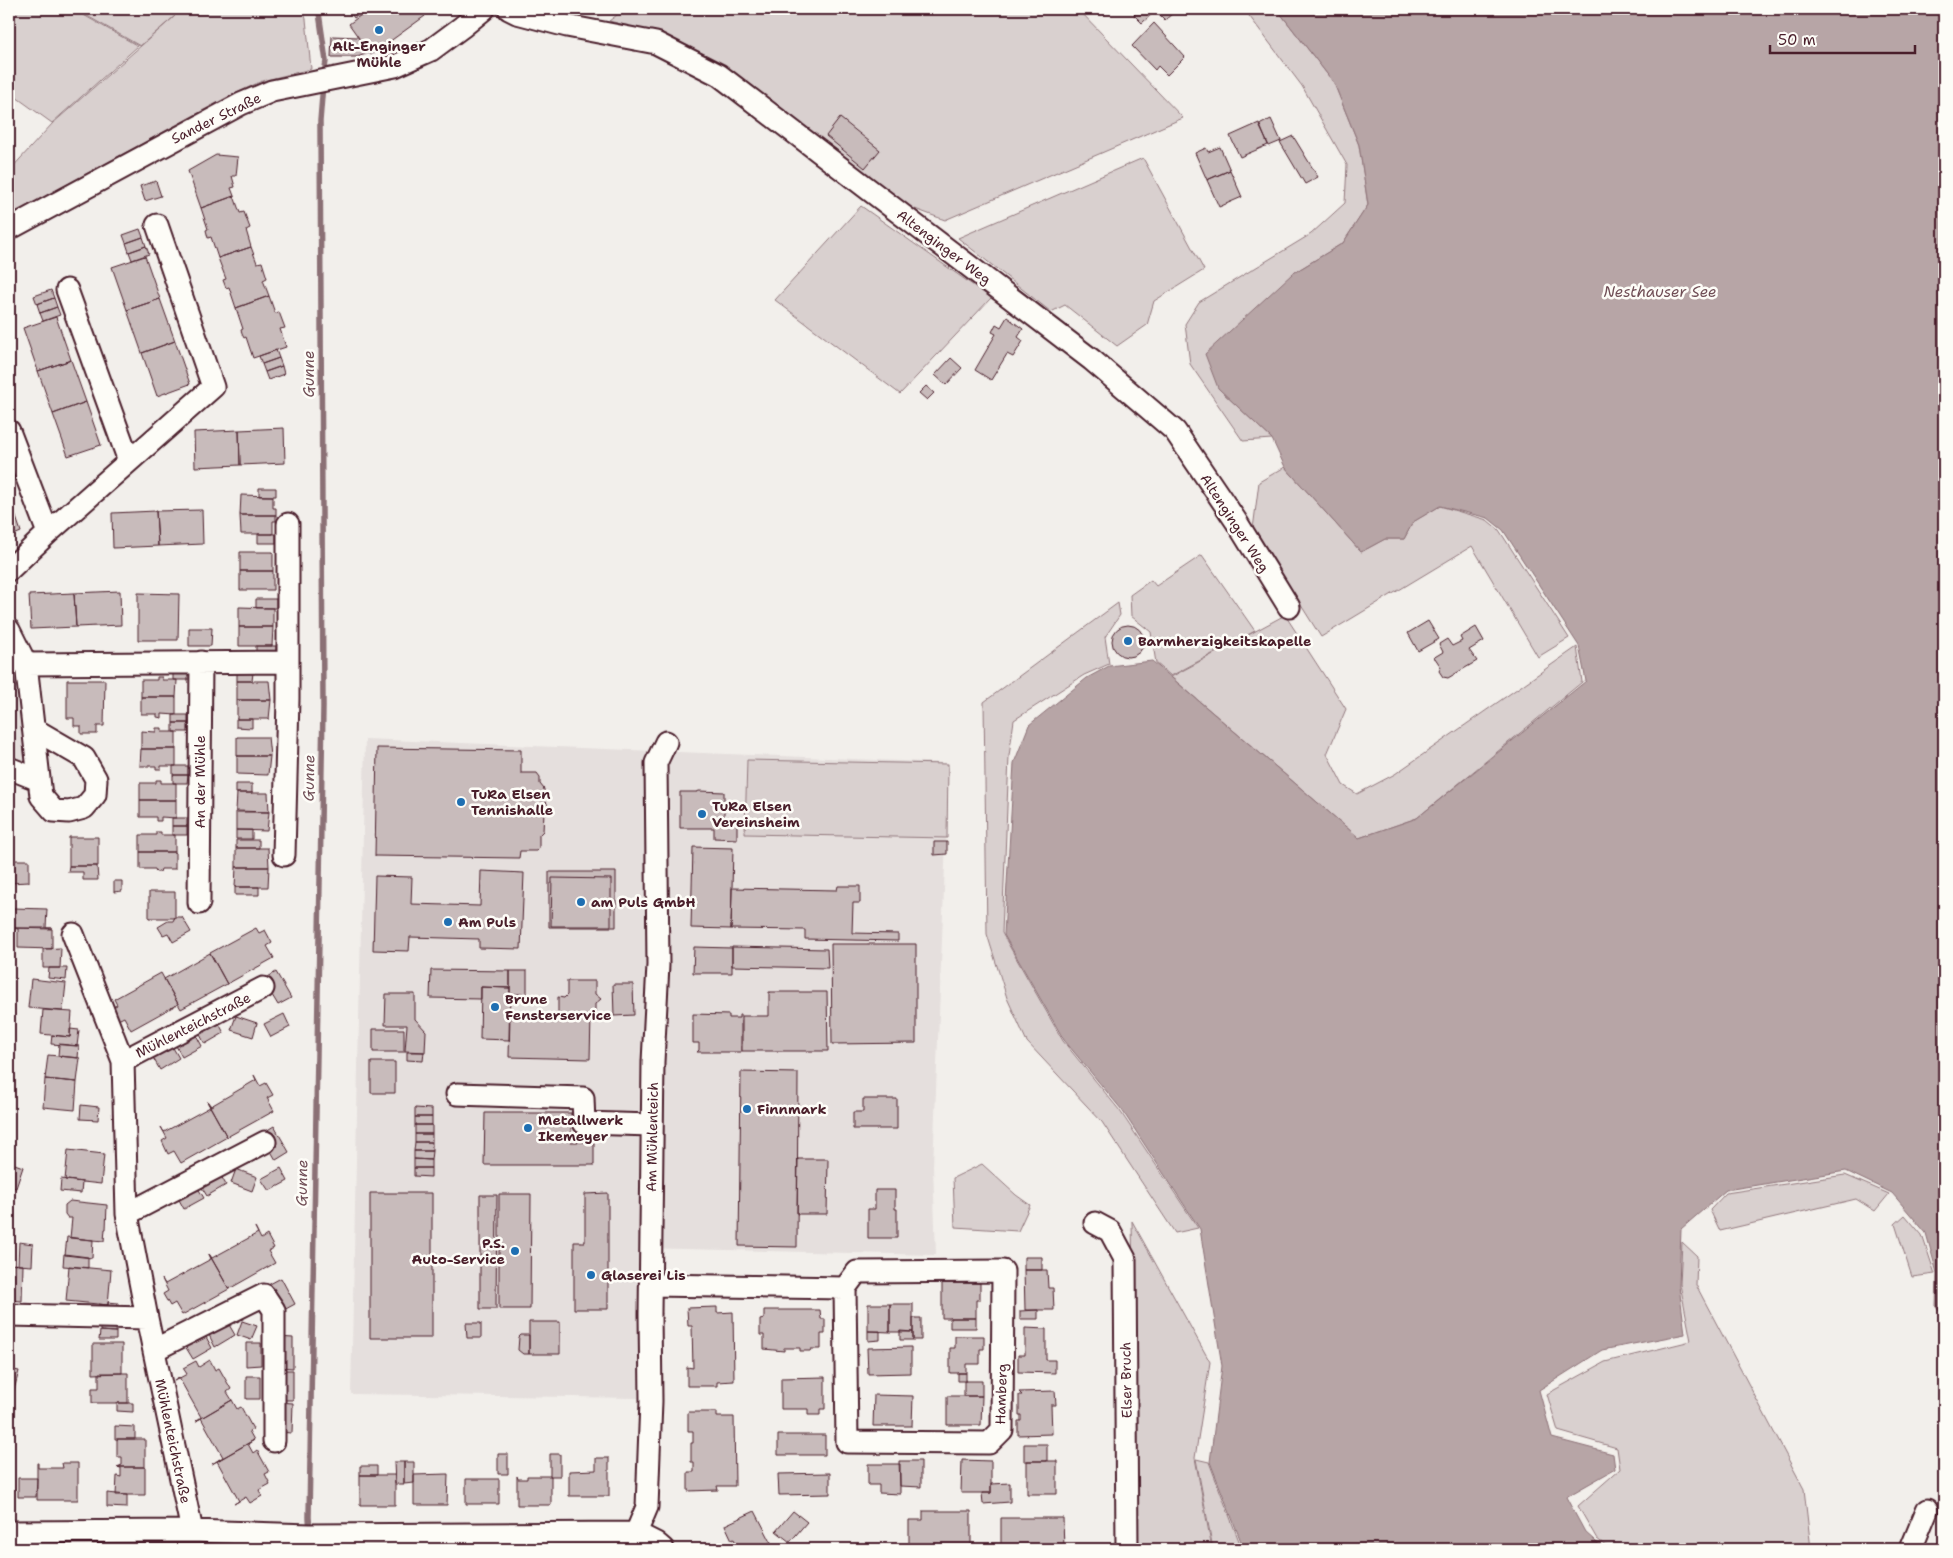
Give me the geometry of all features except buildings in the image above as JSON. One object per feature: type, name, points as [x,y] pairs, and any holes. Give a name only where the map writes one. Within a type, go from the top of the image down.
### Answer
[{"type":"street","name":"Sander Straße","points":[[9,229],[240,104],[272,91],[395,66],[431,50],[484,9]]},
{"type":"street","name":"Altenginger Weg","points":[[510,9],[517,13],[567,26],[656,43],[719,75],[1092,360],[1175,431],[1236,521],[1289,607]]},
{"type":"street","points":[[9,570],[213,387],[157,225]]},
{"type":"street","points":[[67,290],[129,461]]},
{"type":"street","points":[[9,431],[48,533]]},
{"type":"street","points":[[284,855],[288,699],[286,662],[288,524]]},
{"type":"street","points":[[9,630],[26,664],[41,796],[54,810],[70,812],[84,808],[95,795],[96,779],[84,758],[34,729]]},
{"type":"street","name":"An der Mühle","points":[[199,903],[201,662]]},
{"type":"street","points":[[26,664],[286,662]]},
{"type":"street","name":"Am Mühlenteich","points":[[636,1533],[647,1507],[651,1401],[653,1062],[658,965],[656,763],[666,742]]},
{"type":"street","points":[[9,768],[38,780]]},
{"type":"street","name":"Mühlenteichstraße","points":[[72,934],[123,1061],[127,1214],[192,1532]]},
{"type":"street","name":"Mühlenteichstraße","points":[[123,1061],[263,988]]},
{"type":"street","points":[[457,1094],[583,1098],[584,1123],[652,1125]]},
{"type":"street","points":[[127,1214],[265,1142]]},
{"type":"street","name":"Elser Bruch","points":[[1095,1223],[1110,1231],[1124,1258],[1126,1549]]},
{"type":"street","name":"Hamberg","points":[[1002,1271],[1002,1430],[989,1443],[847,1442],[845,1288],[857,1272],[1002,1271]]},
{"type":"street","points":[[651,1285],[845,1288]]},
{"type":"street","points":[[154,1350],[264,1295],[274,1310],[274,1441]]},
{"type":"street","points":[[9,1315],[147,1318]]},
{"type":"street","points":[[1912,1549],[1927,1510]]},
{"type":"street","points":[[9,1532],[31,1541],[192,1532],[301,1535],[636,1533],[656,1543],[663,1549]]},
{"type":"shaded area","points":[[9,9],[73,9],[138,46],[52,123],[9,92]]},
{"type":"shaded area","points":[[75,9],[303,9],[306,19],[311,69],[262,81],[226,98],[18,211],[9,211],[9,171],[52,124],[175,16],[140,46]]},
{"type":"shaded area","points":[[625,9],[1078,9],[1183,118],[945,220],[904,205],[726,67],[666,35],[609,21]]},
{"type":"shaded area","points":[[1244,9],[1277,9],[1334,83],[1359,145],[1368,205],[1343,243],[1292,274],[1218,388],[1272,439],[1243,441],[1190,364],[1185,324],[1199,302],[1311,234],[1345,203],[1347,165],[1302,86]]},
{"type":"shaded area","points":[[1143,158],[1204,270],[1154,301],[1147,325],[1117,346],[1065,305],[1051,312],[958,238]]},
{"type":"shaded area","points":[[861,206],[991,298],[900,394],[775,300]]},
{"type":"shaded area","points":[[1285,467],[1361,552],[1385,539],[1404,539],[1413,522],[1440,506],[1487,520],[1499,530],[1569,638],[1538,657],[1472,546],[1321,637],[1253,529],[1259,482]]},
{"type":"shaded area","points":[[1202,555],[1255,631],[1171,676],[1156,663],[1151,632],[1131,616],[1130,595],[1151,580],[1156,586]]},
{"type":"shaded area","points":[[1118,603],[1120,615],[1105,637],[1109,664],[1084,675],[1014,720],[1009,756],[1002,933],[1063,1041],[1120,1111],[1198,1228],[1175,1233],[1102,1122],[1027,1042],[1007,998],[987,934],[984,702]]},
{"type":"shaded area","points":[[1285,615],[1346,709],[1327,754],[1343,785],[1357,794],[1395,774],[1577,647],[1582,682],[1417,818],[1359,838],[1171,677]]},
{"type":"shaded area","points":[[9,659],[20,702],[25,759],[25,784],[9,777]]},
{"type":"shaded area","points":[[365,739],[949,763],[933,1166],[936,1255],[641,1248],[638,1398],[351,1394]]},
{"type":"shaded area","points":[[747,760],[948,764],[947,838],[745,834]]},
{"type":"shaded area","points":[[982,1164],[1030,1205],[1018,1231],[955,1227],[953,1178]]},
{"type":"shaded area","points":[[1845,1175],[1889,1194],[1875,1211],[1856,1199],[1720,1231],[1710,1210],[1726,1193]]},
{"type":"shaded area","points":[[1905,1215],[1922,1235],[1935,1274],[1912,1277],[1895,1224]]},
{"type":"shaded area","points":[[1132,1221],[1210,1362],[1195,1458],[1212,1549],[1137,1549]]},
{"type":"shaded area","points":[[1682,1242],[1697,1256],[1696,1285],[1804,1489],[1811,1549],[1611,1549],[1597,1539],[1578,1506],[1620,1469],[1617,1448],[1558,1431],[1547,1394],[1605,1362],[1691,1341],[1680,1284]]},
{"type":"shaded area","points":[[1940,1316],[1944,1322],[1944,1372],[1941,1363]]},
{"type":"shaded area","points":[[1196,1459],[1209,1462],[1242,1549],[1213,1549]]},
{"type":"water","name":"Nesthauser See","points":[[1277,9],[1944,9],[1944,1317],[1936,1307],[1937,1273],[1926,1233],[1892,1193],[1846,1171],[1726,1190],[1681,1229],[1679,1286],[1685,1334],[1602,1350],[1539,1390],[1552,1438],[1613,1454],[1615,1469],[1566,1497],[1585,1532],[1604,1549],[1244,1549],[1210,1462],[1222,1366],[1200,1229],[1122,1110],[1064,1040],[1004,935],[1014,763],[1029,725],[1087,678],[1109,666],[1152,661],[1359,838],[1417,818],[1586,681],[1579,646],[1503,530],[1488,518],[1440,506],[1413,522],[1404,539],[1385,539],[1361,552],[1285,467],[1272,439],[1218,388],[1205,354],[1292,274],[1343,243],[1368,205],[1359,145],[1334,83]]},
{"type":"waterway","name":"Gunne","points":[[316,9],[319,13],[326,61],[324,75]]},
{"type":"waterway","name":"Gunne","points":[[311,1549],[309,1517],[323,707],[320,121],[323,84]]},
{"type":"place","name":"Alt-Enginger Mühle","points":[[379,30]]},
{"type":"place","name":"Barmherzigkeitskapelle","points":[[1128,641]]},
{"type":"place","name":"TuRa Elsen Tennishalle","points":[[461,802]]},
{"type":"place","name":"TuRa Elsen Vereinsheim","points":[[702,814]]},
{"type":"place","name":"am Puls GmbH","points":[[581,902]]},
{"type":"place","name":"Am Puls","points":[[448,922]]},
{"type":"place","name":"Brune Fensterservice","points":[[495,1007]]},
{"type":"place","name":"Finnmark","points":[[747,1109]]},
{"type":"place","name":"Metallwerk Ikemeyer","points":[[528,1128]]},
{"type":"place","name":"P.S. Auto-Service","points":[[515,1251]]},
{"type":"place","name":"Glaserei Lis","points":[[591,1275]]}]
